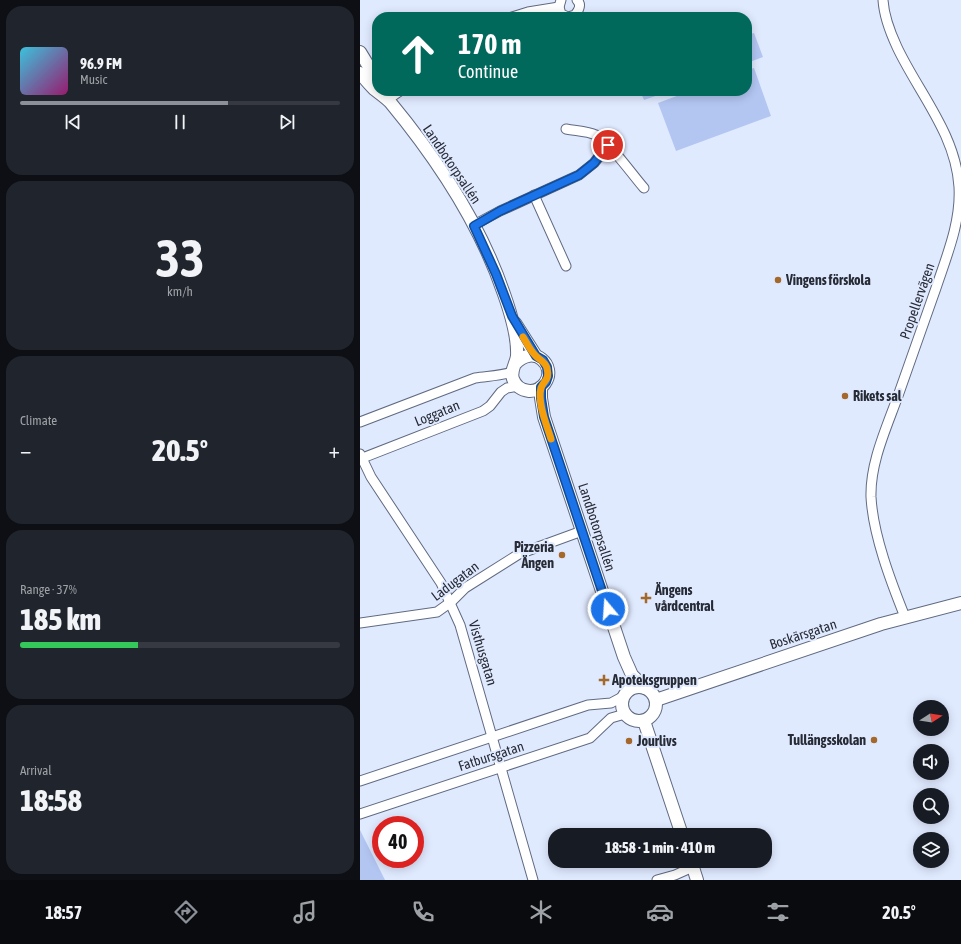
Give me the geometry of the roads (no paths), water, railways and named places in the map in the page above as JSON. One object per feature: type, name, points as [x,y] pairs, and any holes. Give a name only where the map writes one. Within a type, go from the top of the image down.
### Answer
[{"type":"street","points":[[577,0],[579,2],[579,10],[577,12]]},
{"type":"street","name":"Propellervägen","points":[[883,0],[885,18],[894,42],[940,124],[948,142],[958,174],[959,187],[959,203],[955,231],[881,442],[872,476],[871,496],[875,527],[905,617]]},
{"type":"street","points":[[528,12],[560,3]]},
{"type":"street","name":"Landbotorpsallén","points":[[360,52],[363,73],[372,88]]},
{"type":"street","name":"Landbotorpsallén","points":[[363,73],[372,78]]},
{"type":"street","name":"Landbotorpsallén","points":[[386,96],[451,184],[474,226],[496,274],[512,316],[536,356]]},
{"type":"street","points":[[566,129],[596,135],[608,145],[644,188]]},
{"type":"street","points":[[474,226],[500,211],[579,175],[587,170],[608,145]]},
{"type":"street","points":[[534,195],[566,266]]},
{"type":"street","name":"Landbotorpsallén","points":[[512,316],[517,356],[514,368]]},
{"type":"street","points":[[527,356],[536,356],[543,360],[547,367],[548,376],[546,382],[535,391],[520,388],[513,380],[514,368],[520,359],[527,356]]},
{"type":"street","name":"Loggatan","points":[[360,422],[475,378],[501,375],[514,368]]},
{"type":"street","name":"Landbotorpsallén","points":[[541,387],[544,417],[620,646],[632,675],[645,688]]},
{"type":"street","name":"Loggatan","points":[[361,458],[482,410],[490,406],[501,392],[507,388],[520,388]]},
{"type":"street","name":"Landbotorpsallén","points":[[520,388],[544,417]]},
{"type":"street","name":"Visthusgatan","points":[[361,458],[371,477],[441,582],[451,602],[460,625],[534,880]]},
{"type":"street","name":"Ladugatan","points":[[360,623],[437,612],[451,602],[465,588],[519,554],[582,530]]},
{"type":"street","name":"Boskärsgatan","points":[[656,700],[750,667],[905,617],[961,603]]},
{"type":"street","name":"Landbotorpsallén","points":[[620,646],[625,695]]},
{"type":"street","points":[[635,687],[650,690],[656,700],[654,713],[649,718],[637,721],[630,719],[625,714],[622,704],[625,695],[635,687]]},
{"type":"street","name":"Fatbursgatan","points":[[360,781],[588,706],[612,703],[625,695]]},
{"type":"street","name":"Fatbursgatan","points":[[360,814],[590,738],[611,718],[625,714]]},
{"type":"street","points":[[644,720],[680,828]]},
{"type":"street","points":[[657,880],[674,875],[685,868]]},
{"type":"street","points":[[693,868],[697,880]]},
{"type":"place","name":"Vingens förskola","points":[[778,280]]},
{"type":"place","name":"Rikets sal","points":[[845,396]]},
{"type":"place","name":"Pizzeria Ängen","points":[[562,555]]},
{"type":"place","name":"Ängens vårdcentral","points":[[646,598]]},
{"type":"place","name":"Apoteksgruppen","points":[[604,680]]},
{"type":"place","name":"Tullängsskolan","points":[[874,740]]},
{"type":"place","name":"Jourlivs","points":[[629,741]]}]
